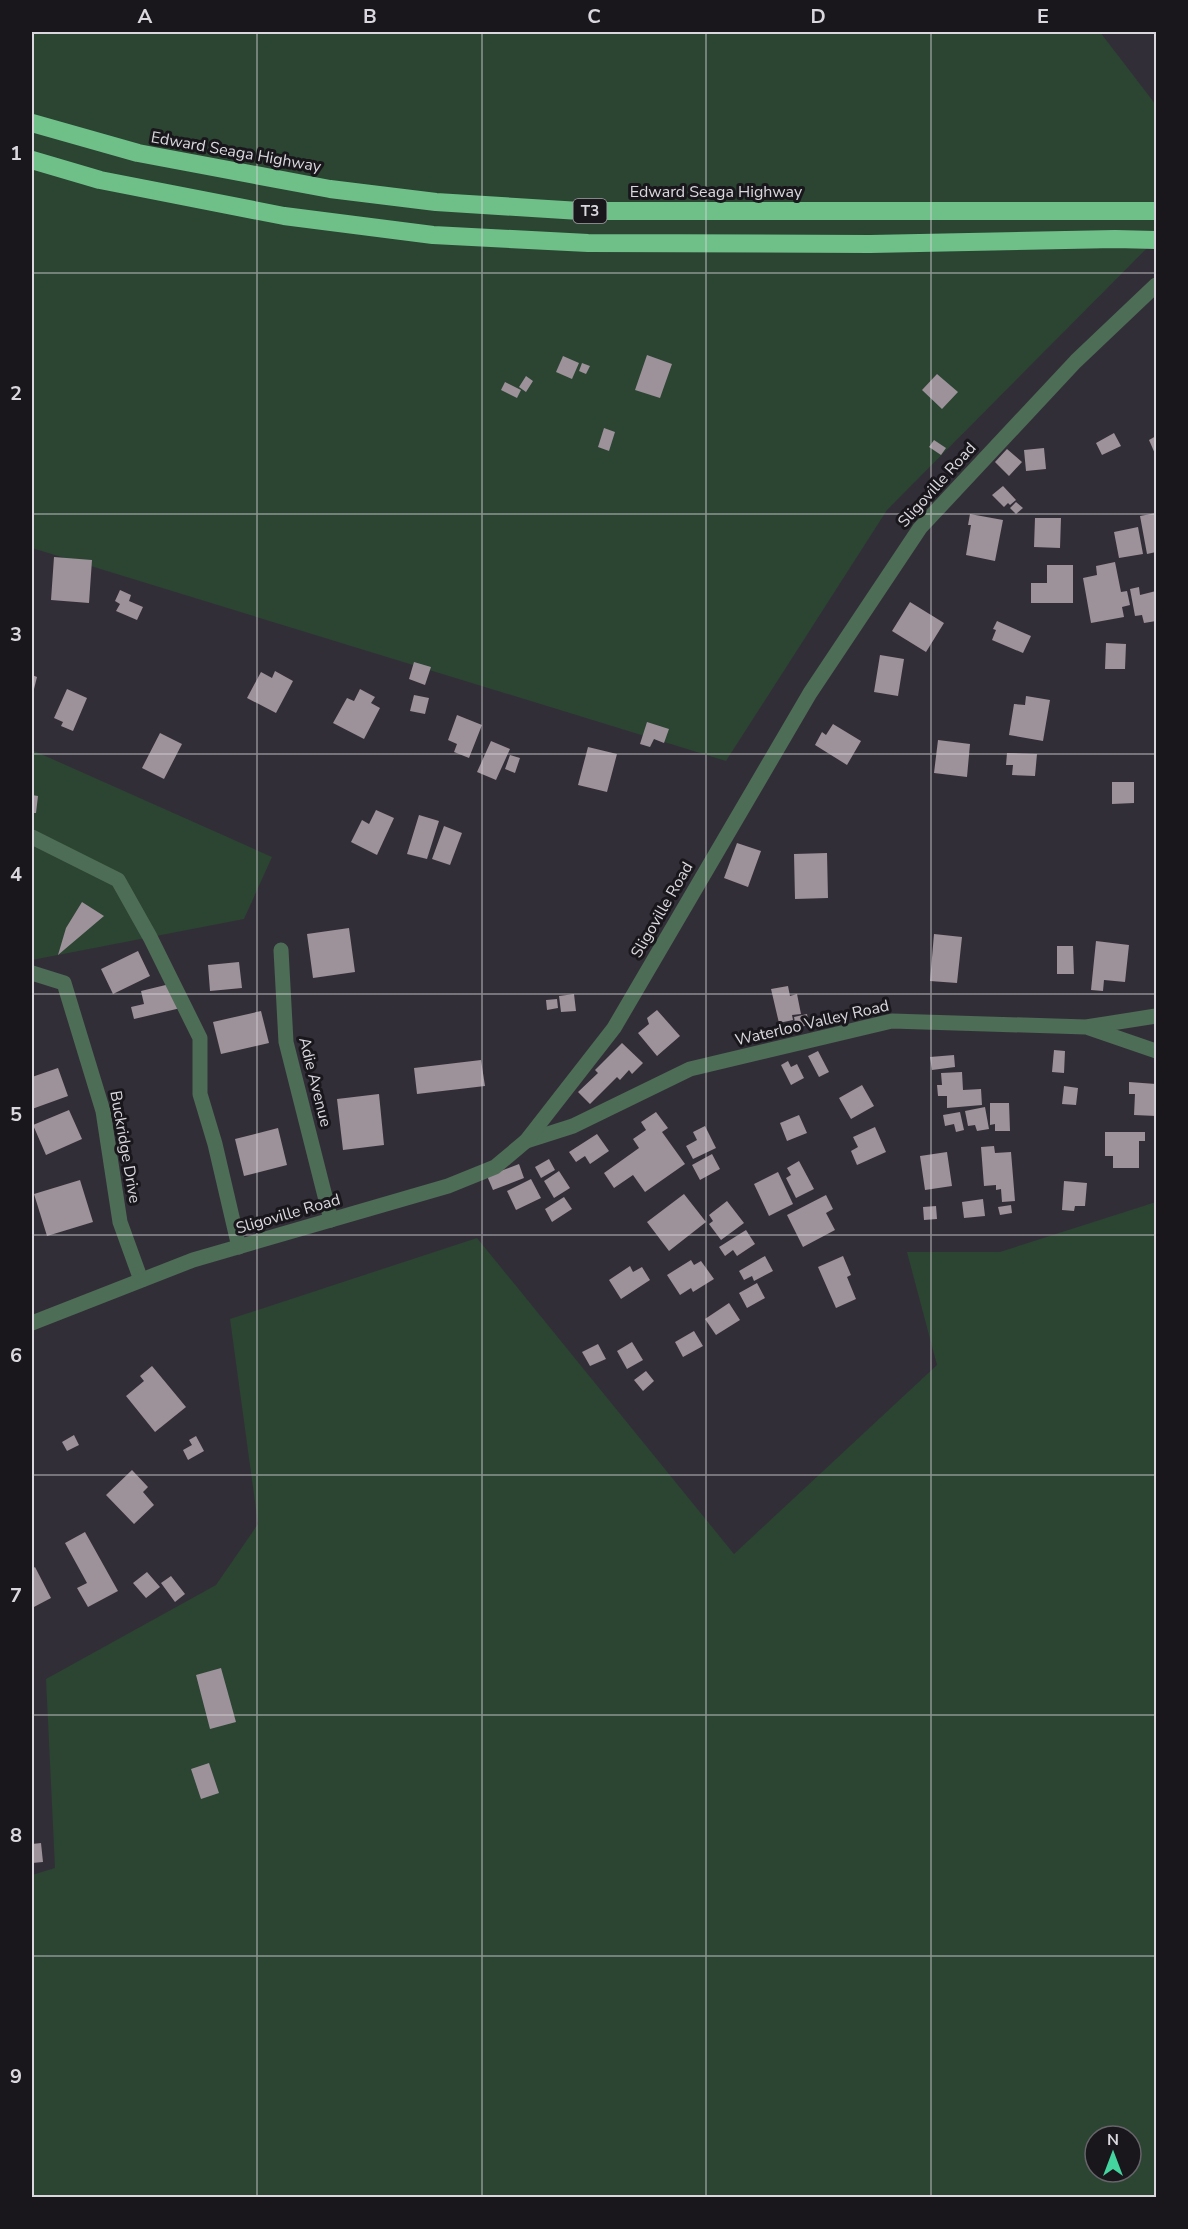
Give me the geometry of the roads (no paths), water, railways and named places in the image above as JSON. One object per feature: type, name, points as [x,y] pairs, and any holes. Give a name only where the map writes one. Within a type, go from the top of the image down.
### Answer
[{"type":"highway","name":"Edward Seaga Highway","points":[[32,123],[138,153],[330,189],[436,202],[591,211],[1156,211]]},
{"type":"highway","name":"T3","points":[[32,160],[100,180],[284,216],[433,235],[588,243],[870,244],[1156,240]]},
{"type":"street","name":"Sligoville Road","points":[[32,1323],[193,1260],[448,1186],[495,1167],[526,1141],[614,1028],[810,693],[920,528],[1076,361],[1156,285]]},
{"type":"street","points":[[32,837],[118,880],[150,937],[200,1038],[200,1094],[215,1144],[239,1247]]},
{"type":"street","name":"Adie Avenue","points":[[280,950],[285,1042],[331,1220]]},
{"type":"street","name":"Buckridge Drive","points":[[32,973],[64,983],[103,1111],[120,1222],[141,1280]]},
{"type":"street","name":"Waterloo Valley Road","points":[[526,1141],[573,1126],[690,1069],[892,1021],[1086,1027],[1156,1016]]},
{"type":"street","points":[[1086,1027],[1156,1051]]}]
